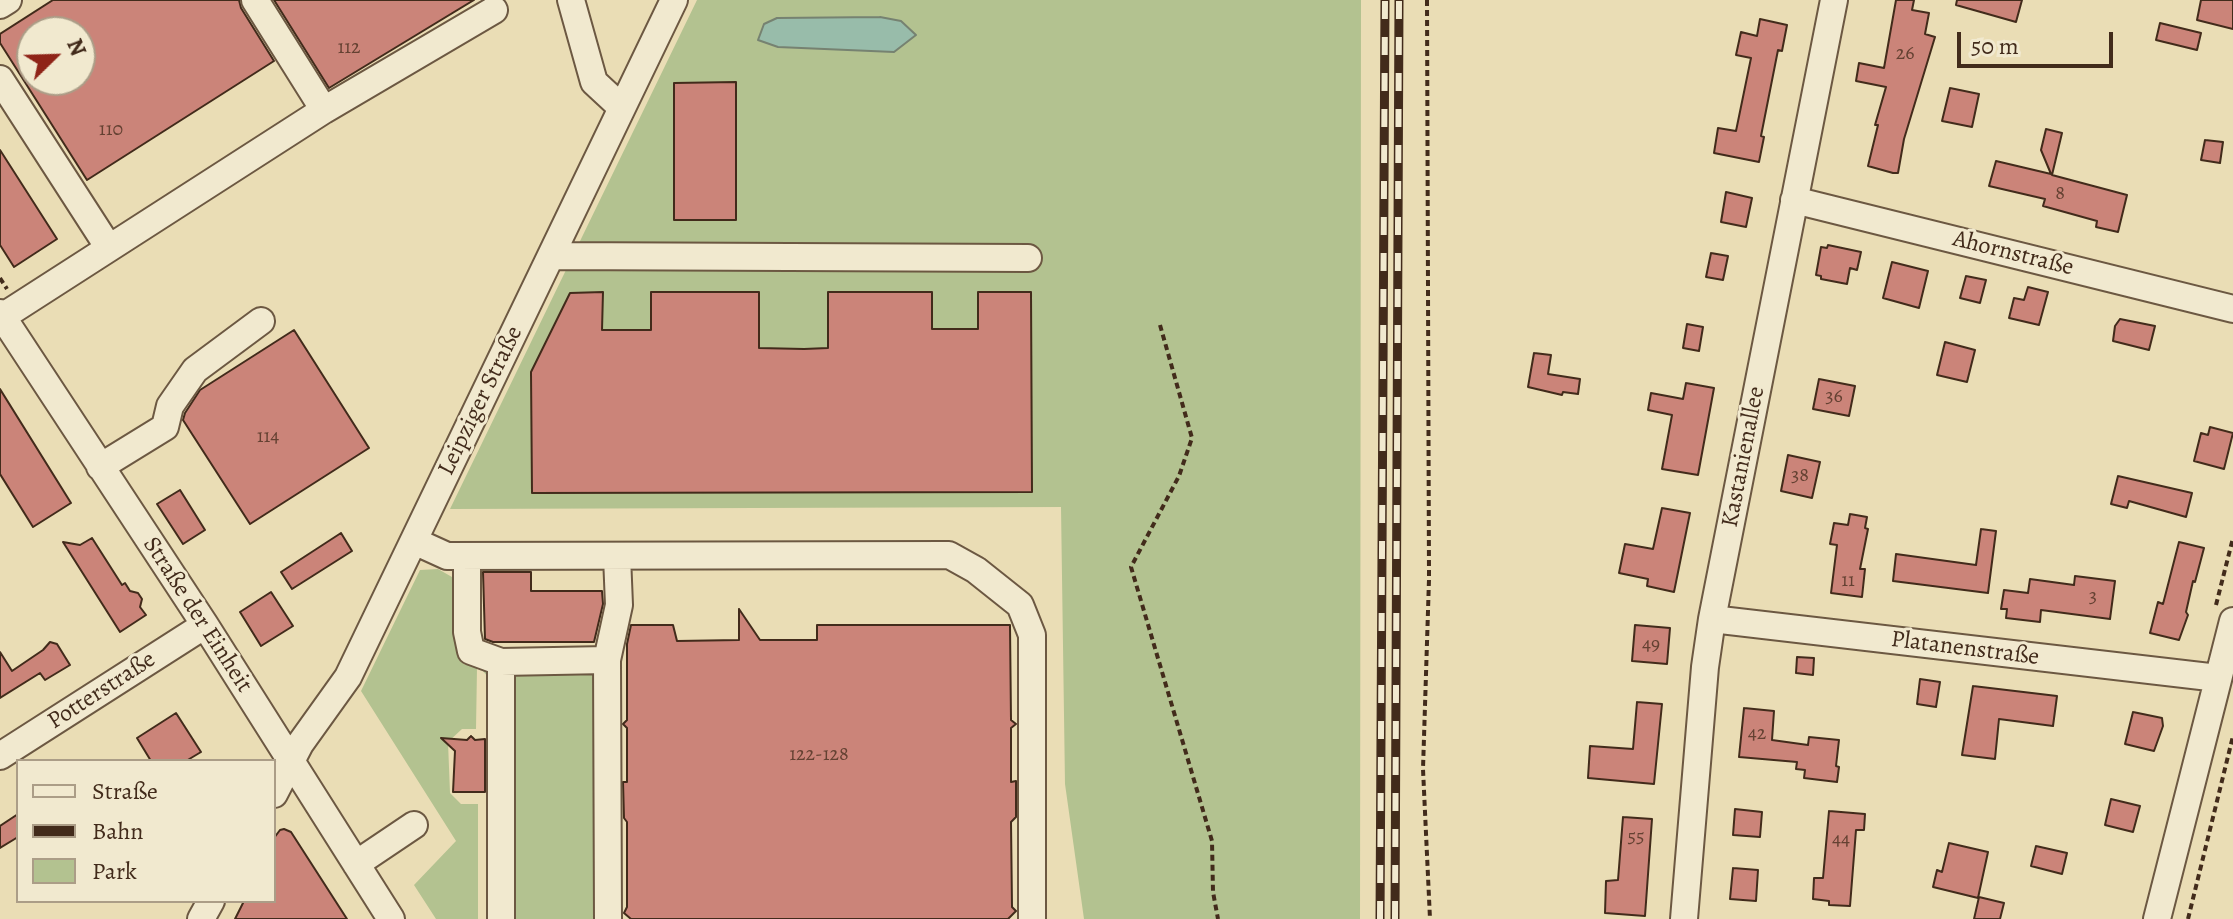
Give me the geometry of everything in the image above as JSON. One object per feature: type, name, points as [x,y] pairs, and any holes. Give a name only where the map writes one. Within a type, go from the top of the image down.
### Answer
[{"type":"street","points":[[0,5],[8,0]]},
{"type":"street","points":[[255,0],[324,110]]},
{"type":"street","points":[[571,0],[594,82],[622,108]]},
{"type":"street","name":"Leipziger Straße","points":[[276,790],[303,740],[348,677],[674,0]]},
{"type":"street","name":"Kastanienallee","points":[[1684,919],[1705,667],[1712,619],[1834,0]]},
{"type":"street","points":[[1,315],[324,110],[494,10]]},
{"type":"street","points":[[0,79],[109,248]]},
{"type":"street","name":"Ahornstraße","points":[[1794,200],[2233,309]]},
{"type":"street","points":[[551,256],[1028,258]]},
{"type":"street","name":"Straße der Einheit","points":[[1,315],[205,625],[391,919]]},
{"type":"street","points":[[100,467],[165,427],[170,406],[195,370],[261,321]]},
{"type":"street","points":[[414,541],[447,556],[949,555],[976,570],[1020,605],[1032,635],[1032,919]]},
{"type":"street","points":[[467,556],[467,632],[471,651],[501,662],[607,660]]},
{"type":"street","points":[[608,919],[607,660],[619,605],[617,556]]},
{"type":"street","name":"Platanenstraße","points":[[1712,619],[2222,689]]},
{"type":"street","points":[[2157,919],[2222,689],[2233,621]]},
{"type":"street","name":"Potterstraße","points":[[0,756],[205,625]]},
{"type":"street","points":[[501,662],[501,919]]},
{"type":"street","points":[[356,864],[414,825]]},
{"type":"path","points":[[1427,0],[1429,579],[1423,769],[1430,919]]},
{"type":"path","points":[[1160,325],[1192,438],[1179,476],[1131,567],[1212,841],[1213,892],[1218,919]]},
{"type":"path","points":[[2188,919],[2233,736]]},
{"type":"green space","points":[[697,0],[1361,0],[1360,919],[1084,919],[1065,784],[1061,507],[450,509]]},
{"type":"green space","points":[[438,569],[452,577],[459,588],[461,662],[479,665],[489,671],[491,680],[477,668],[476,729],[462,729],[448,742],[450,793],[461,804],[478,804],[478,919],[436,919],[414,885],[456,841],[361,691],[420,570]]},
{"type":"green space","points":[[589,671],[599,686],[598,919],[511,919],[514,674]]},
{"type":"shaded area","points":[[880,17],[901,21],[916,35],[894,52],[778,47],[758,40],[764,24],[777,18]]},
{"type":"building","points":[[53,0],[239,0],[274,61],[87,180],[34,96],[96,96],[96,16],[28,16]]},
{"type":"building","points":[[274,0],[474,0],[329,88]]},
{"type":"building","points":[[1896,0],[1914,0],[1912,10],[1929,13],[1925,34],[1935,37],[1904,139],[1898,173],[1893,173],[1868,166],[1886,87],[1856,81],[1859,63],[1884,68]]},
{"type":"building","points":[[1957,0],[2022,0],[2016,22],[1956,5]]},
{"type":"building","points":[[2201,0],[2233,0],[2233,29],[2197,20]]},
{"type":"building","points":[[1760,19],[1787,25],[1782,51],[1778,50],[1759,162],[1714,153],[1718,128],[1736,131],[1751,58],[1736,55],[1741,32],[1757,36]]},
{"type":"building","points":[[2160,23],[2201,33],[2197,50],[2156,40]]},
{"type":"building","points":[[16,24],[16,68],[0,43],[0,34]]},
{"type":"building","points":[[736,82],[736,220],[674,220],[674,83]]},
{"type":"building","points":[[1950,88],[1979,94],[1972,127],[1942,121]]},
{"type":"building","points":[[2046,129],[2062,133],[2052,175],[2127,195],[2118,232],[2096,227],[2097,221],[2043,206],[2045,199],[1989,186],[1996,161],[2051,174],[2041,150]]},
{"type":"building","points":[[2205,140],[2223,142],[2220,163],[2201,160]]},
{"type":"building","points":[[0,150],[57,239],[14,267],[0,245]]},
{"type":"building","points":[[1726,192],[1752,198],[1746,227],[1721,222]]},
{"type":"building","points":[[1828,245],[1861,252],[1857,270],[1850,268],[1847,284],[1821,279],[1816,275],[1821,247],[1827,248]]},
{"type":"building","points":[[1711,253],[1728,256],[1723,280],[1706,277]]},
{"type":"building","points":[[1892,262],[1928,271],[1919,308],[1883,298]]},
{"type":"building","points":[[1966,276],[1986,280],[1980,303],[1960,298]]},
{"type":"building","points":[[2028,287],[2048,292],[2039,325],[2009,318],[2014,298],[2024,300]]},
{"type":"building","points":[[603,292],[602,330],[651,330],[651,292],[759,292],[759,348],[804,349],[828,348],[828,292],[932,292],[932,329],[978,329],[978,292],[1031,292],[1032,492],[532,493],[531,372],[570,293]]},
{"type":"building","points":[[2120,319],[2155,326],[2149,350],[2113,341],[2115,326]]},
{"type":"building","points":[[1687,324],[1703,327],[1699,351],[1683,348]]},
{"type":"building","points":[[294,330],[369,448],[250,524],[183,420],[200,390]]},
{"type":"building","points":[[1945,342],[1975,350],[1967,382],[1937,375]]},
{"type":"building","points":[[1534,353],[1551,355],[1548,374],[1580,379],[1578,394],[1563,392],[1562,395],[1528,387]]},
{"type":"building","points":[[1819,379],[1855,386],[1849,416],[1813,409]]},
{"type":"building","points":[[1686,383],[1714,388],[1698,475],[1662,469],[1672,415],[1648,410],[1651,393],[1683,399]]},
{"type":"building","points":[[0,389],[71,503],[33,527],[0,474]]},
{"type":"building","points":[[2210,427],[2233,433],[2224,469],[2194,461],[2201,433],[2208,435]]},
{"type":"building","points":[[1788,455],[1820,462],[1812,498],[1781,491]]},
{"type":"building","points":[[2118,476],[2192,493],[2186,517],[2129,501],[2127,508],[2111,504]]},
{"type":"building","points":[[180,490],[205,530],[183,544],[157,504]]},
{"type":"building","points":[[1662,508],[1690,513],[1674,592],[1647,586],[1648,579],[1619,573],[1625,544],[1653,549]]},
{"type":"building","points":[[1850,514],[1867,517],[1865,528],[1868,529],[1860,569],[1865,569],[1862,597],[1831,593],[1837,545],[1830,544],[1834,523],[1848,525]]},
{"type":"building","points":[[1981,529],[1996,531],[1988,593],[1893,581],[1896,554],[1976,565]]},
{"type":"building","points":[[341,533],[352,551],[292,589],[281,572]]},
{"type":"building","points":[[92,538],[122,585],[125,583],[142,599],[140,607],[146,615],[120,632],[63,542],[80,545]]},
{"type":"building","points":[[2179,542],[2204,548],[2179,640],[2150,633],[2158,602],[2163,604]]},
{"type":"building","points":[[483,572],[531,572],[531,591],[602,591],[603,604],[594,642],[493,642],[485,639]]},
{"type":"building","points":[[2075,576],[2115,581],[2110,619],[2041,610],[2040,622],[2006,618],[2007,609],[2001,609],[2004,590],[2028,593],[2030,579],[2074,585]]},
{"type":"building","points":[[271,592],[293,626],[261,646],[240,612]]},
{"type":"building","points":[[739,609],[760,640],[817,640],[817,625],[1010,625],[1011,720],[1016,724],[1011,728],[1011,782],[1016,781],[1016,817],[1011,822],[1012,907],[1016,911],[1008,919],[631,919],[624,913],[627,907],[627,822],[624,818],[623,782],[627,782],[627,728],[623,724],[627,720],[627,644],[631,625],[673,625],[677,641],[739,640]]},
{"type":"building","points":[[1635,625],[1670,628],[1667,664],[1632,661]]},
{"type":"building","points":[[50,642],[57,644],[70,665],[45,680],[40,673],[0,698],[0,652],[12,671]]},
{"type":"building","points":[[1797,657],[1814,658],[1813,675],[1796,673]]},
{"type":"building","points":[[1920,679],[1940,682],[1936,707],[1917,704]]},
{"type":"building","points":[[1973,686],[2057,696],[2053,726],[1999,719],[1995,759],[1962,755]]},
{"type":"building","points":[[1637,702],[1662,704],[1654,784],[1588,778],[1590,746],[1633,749]]},
{"type":"building","points":[[1744,708],[1774,711],[1772,740],[1808,745],[1809,737],[1839,740],[1837,782],[1804,778],[1805,770],[1796,769],[1797,762],[1739,757]]},
{"type":"building","points":[[2133,712],[2162,718],[2163,726],[2154,751],[2125,744]]},
{"type":"building","points":[[176,713],[201,752],[189,759],[150,759],[137,738]]},
{"type":"building","points":[[471,736],[475,740],[485,739],[485,792],[453,792],[455,751],[441,738],[467,740]]},
{"type":"building","points":[[2111,799],[2140,806],[2133,832],[2105,825]]},
{"type":"building","points":[[1735,809],[1762,812],[1760,837],[1733,835]]},
{"type":"building","points":[[1829,811],[1865,814],[1864,830],[1856,830],[1850,906],[1829,905],[1829,901],[1813,899],[1814,878],[1823,878]]},
{"type":"building","points":[[16,815],[16,838],[0,848],[0,826]]},
{"type":"building","points":[[1623,817],[1652,819],[1645,916],[1605,913],[1606,881],[1618,880]]},
{"type":"building","points":[[280,830],[291,832],[347,919],[235,919],[243,903],[276,903],[276,835]]},
{"type":"building","points":[[1949,843],[1988,852],[1978,898],[1933,887],[1937,870],[1942,872]]},
{"type":"building","points":[[2036,846],[2067,853],[2062,874],[2031,866]]},
{"type":"building","points":[[1733,868],[1758,870],[1756,901],[1730,899]]},
{"type":"building","points":[[1979,897],[2004,903],[2000,919],[1974,919]]},
{"type":"railway","points":[[1380,919],[1385,0]]},
{"type":"railway","points":[[1395,919],[1399,0]]}]
